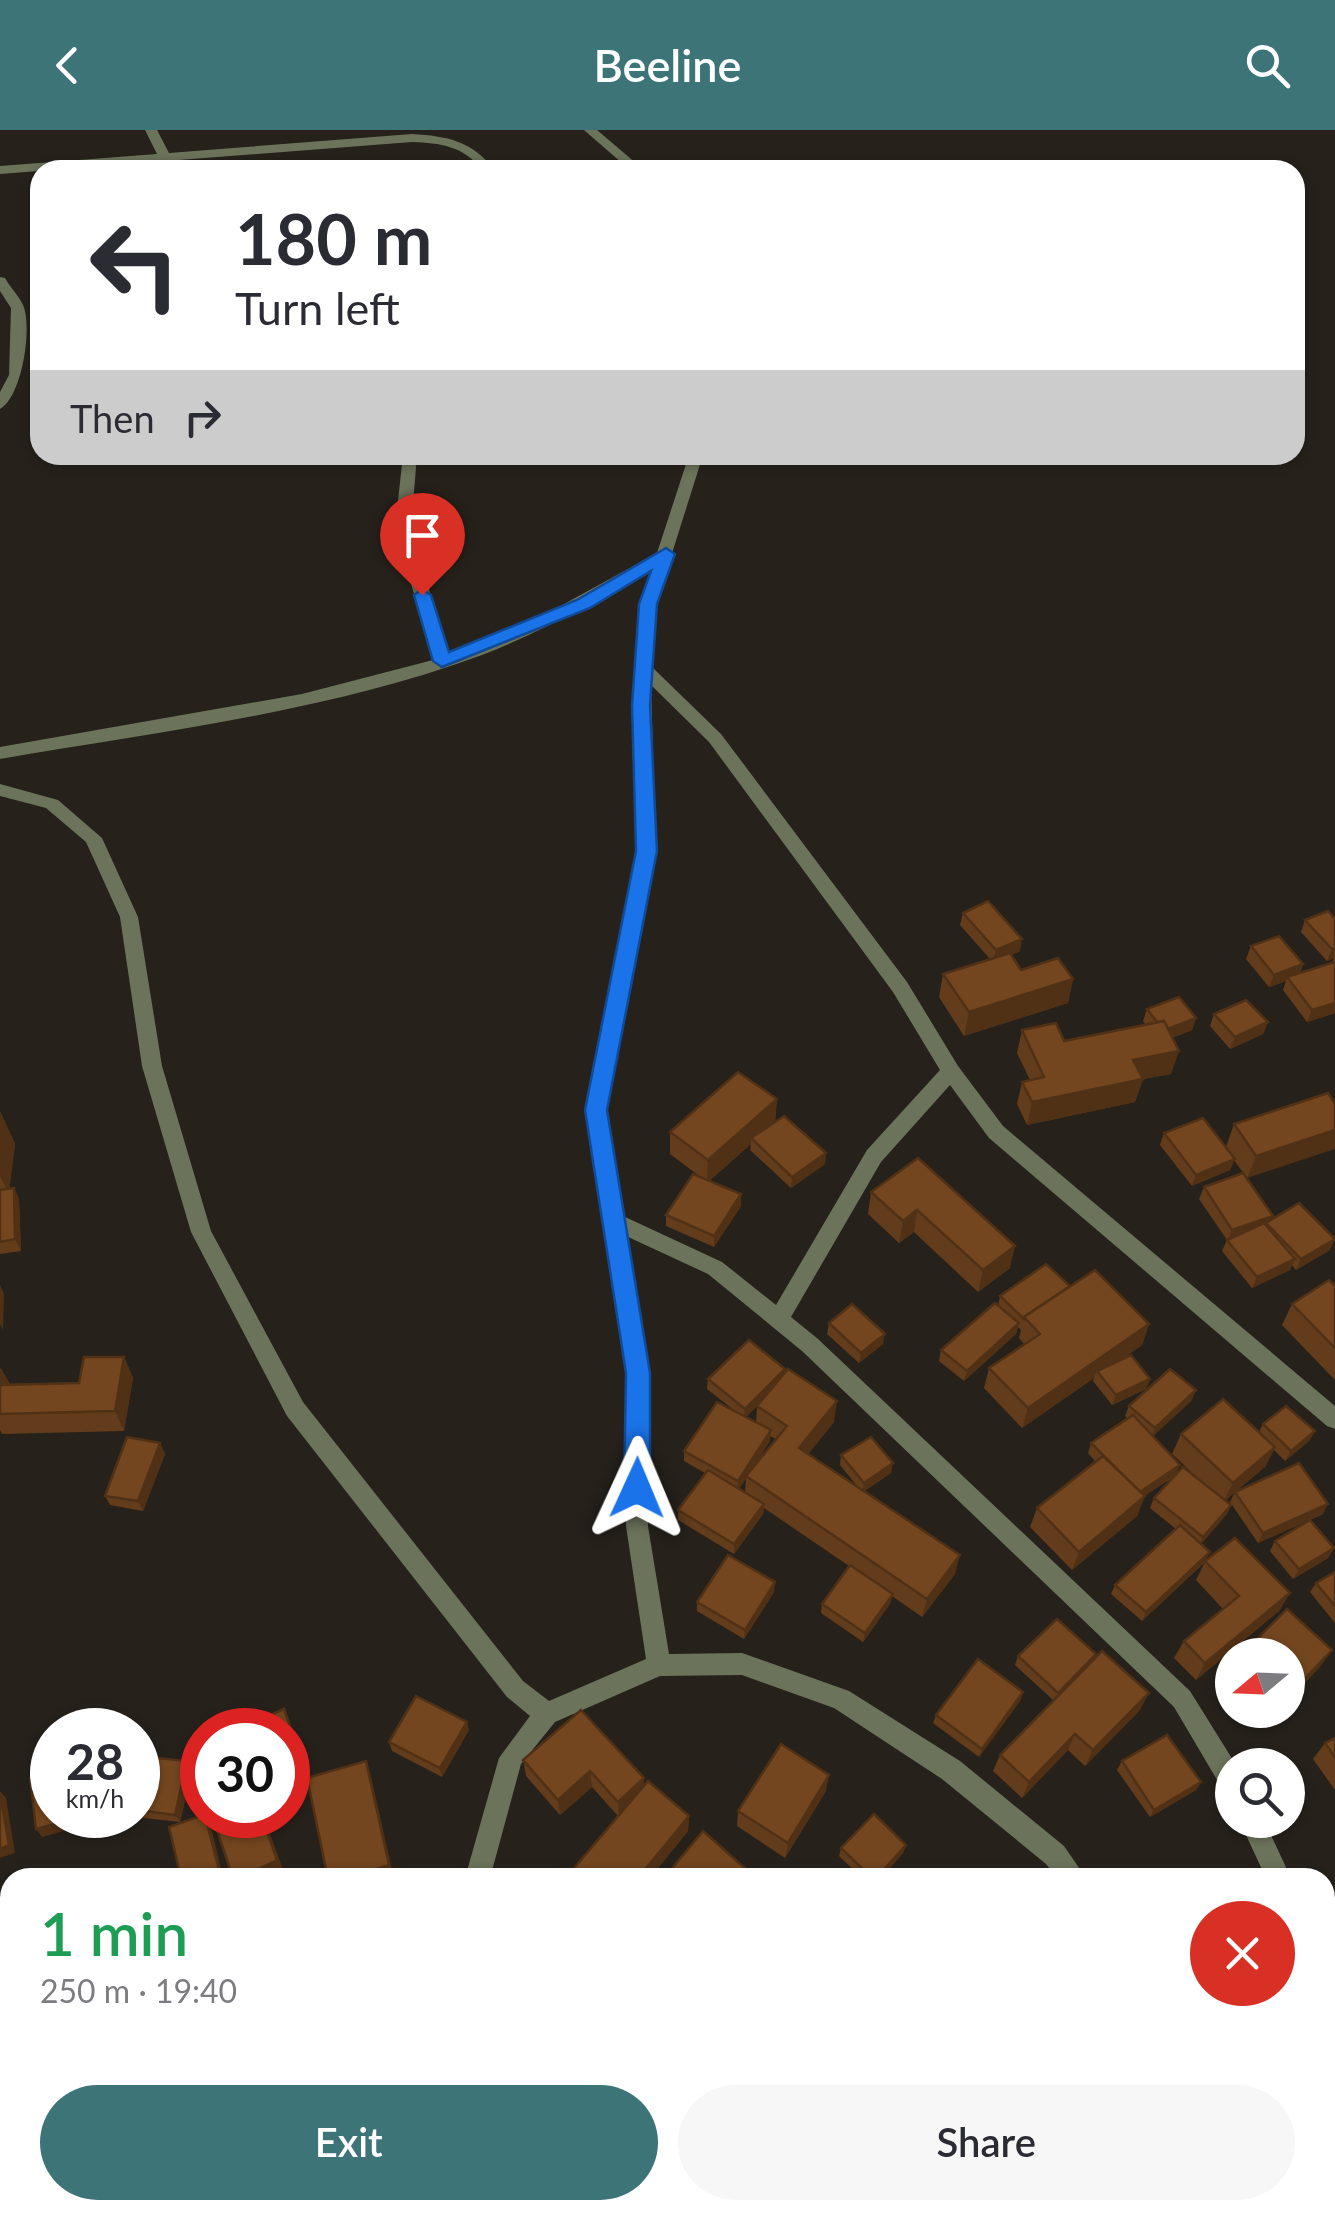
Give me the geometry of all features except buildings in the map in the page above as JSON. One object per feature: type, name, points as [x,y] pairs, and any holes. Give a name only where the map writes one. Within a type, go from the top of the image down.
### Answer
[{"type":"street","points":[[151,130],[165,158]]},
{"type":"street","points":[[592,132],[618,130]]},
{"type":"street","points":[[592,132],[626,160]]},
{"type":"street","points":[[138,160],[412,138],[451,139],[482,160]]},
{"type":"street","points":[[0,170],[30,168]]},
{"type":"street","points":[[0,281],[18,308],[16,375],[0,405]]},
{"type":"street","points":[[409,465],[403,528],[442,661]]},
{"type":"street","points":[[659,1665],[636,1526],[638,1373],[596,1110],[646,851],[641,705],[648,604],[693,465]]},
{"type":"street","points":[[0,753],[350,688],[442,661],[584,604],[666,554]]},
{"type":"street","points":[[644,669],[715,738],[900,987],[950,1071],[996,1132],[1335,1419]]},
{"type":"street","points":[[0,790],[52,804],[93,838],[129,917],[152,1066],[201,1232],[295,1409],[515,1689],[547,1714]]},
{"type":"street","points":[[779,1319],[874,1156],[950,1071]]},
{"type":"street","points":[[614,1222],[716,1268],[779,1319],[1182,1699],[1215,1753]]},
{"type":"street","points":[[480,1868],[511,1758],[547,1714],[659,1665],[742,1664],[842,1700],[952,1770],[1066,1868]]},
{"type":"street","points":[[1259,1838],[1273,1868]]},
{"type":"route","points":[[422,595],[442,661],[475,651],[584,604],[666,554],[648,604],[641,705],[646,851],[596,1110],[638,1373],[637,1488]]}]
